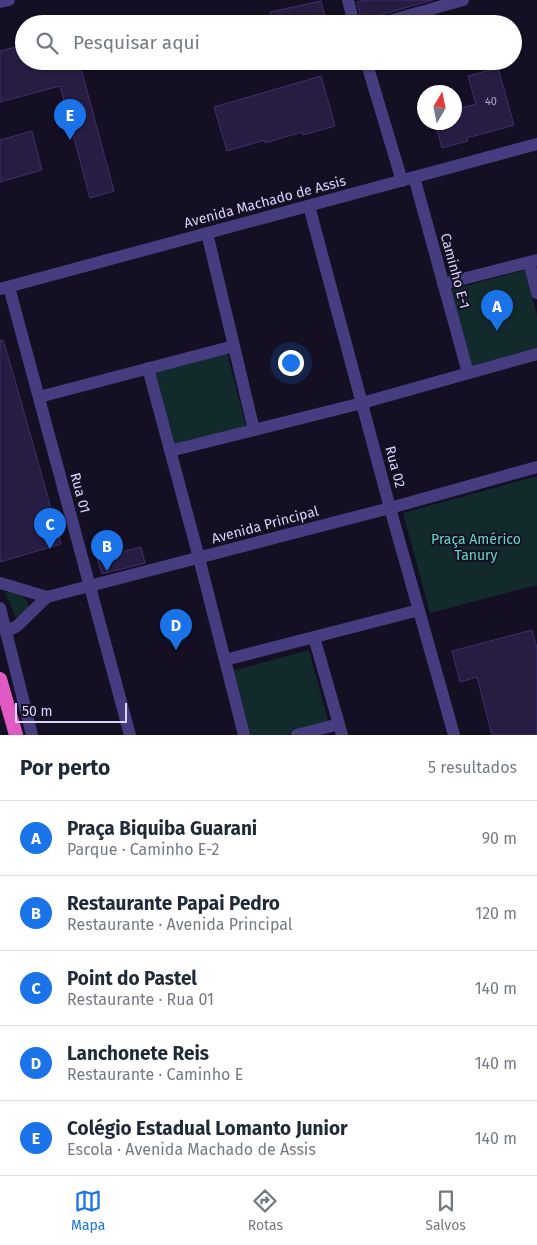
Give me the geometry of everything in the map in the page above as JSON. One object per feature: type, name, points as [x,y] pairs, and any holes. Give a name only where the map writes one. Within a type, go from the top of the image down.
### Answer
[{"type":"highway","points":[[0,680],[16,735]]},
{"type":"street","points":[[0,2],[9,0]]},
{"type":"street","points":[[348,0],[352,15]]},
{"type":"street","points":[[410,15],[463,0]]},
{"type":"street","name":"Caminho E-1","points":[[369,70],[443,284],[468,374]]},
{"type":"street","name":"Avenida Machado de Assis","points":[[5,288],[537,144]]},
{"type":"street","name":"Rua 02","points":[[309,206],[390,508],[454,735]]},
{"type":"street","points":[[207,233],[254,430]]},
{"type":"street","points":[[443,284],[533,261],[537,293]]},
{"type":"street","name":"Rua 01","points":[[5,288],[39,397],[130,735]]},
{"type":"street","points":[[39,397],[234,346]]},
{"type":"street","points":[[170,451],[362,403],[537,354]]},
{"type":"street","points":[[148,368],[244,735]]},
{"type":"street","name":"Avenida Principal","points":[[48,597],[390,508],[537,467]]},
{"type":"street","points":[[0,583],[48,597]]},
{"type":"street","points":[[6,632],[17,626],[48,597]]},
{"type":"street","points":[[0,608],[32,735]]},
{"type":"street","points":[[225,660],[418,610]]},
{"type":"street","points":[[297,735],[340,729],[314,637]]},
{"type":"green space","points":[[525,270],[537,315],[537,348],[468,367],[447,291]]},
{"type":"green space","points":[[227,353],[247,430],[175,448],[155,372]]},
{"type":"green space","name":"Praça Américo Tanury","points":[[537,476],[537,585],[430,613],[403,513]]},
{"type":"green space","points":[[5,592],[21,595],[28,602],[28,608],[16,618]]},
{"type":"green space","points":[[309,650],[329,724],[284,735],[250,735],[232,671]]},
{"type":"building","points":[[365,0],[433,0],[380,15],[360,15],[357,2]]},
{"type":"building","points":[[321,1],[325,15],[271,15],[270,12]]},
{"type":"building","points":[[15,47],[15,70],[81,70],[114,191],[90,198],[60,86],[0,102],[0,51]]},
{"type":"building","points":[[490,70],[499,70],[514,125],[467,138],[468,141],[442,148],[437,130],[462,130],[462,108],[476,104],[468,76]]},
{"type":"building","points":[[321,76],[335,126],[303,135],[302,132],[265,143],[265,140],[227,151],[214,107]]},
{"type":"building","points":[[32,131],[42,170],[0,182],[0,140]]},
{"type":"building","points":[[0,340],[3,340],[15,380],[61,544],[0,562]]},
{"type":"building","points":[[141,547],[145,563],[102,574],[97,558]]},
{"type":"building","points":[[532,630],[537,648],[537,735],[492,735],[477,677],[460,682],[452,651]]},
{"type":"place","name":"Colégio Estadual Lomanto Junior","points":[[70,140]]},
{"type":"place","name":"Praça Biquiba Guarani","points":[[497,331]]},
{"type":"place","name":"Point do Pastel","points":[[50,549]]},
{"type":"place","name":"Restaurante Papai Pedro","points":[[107,571]]},
{"type":"place","name":"Lanchonete Reis","points":[[176,650]]}]
